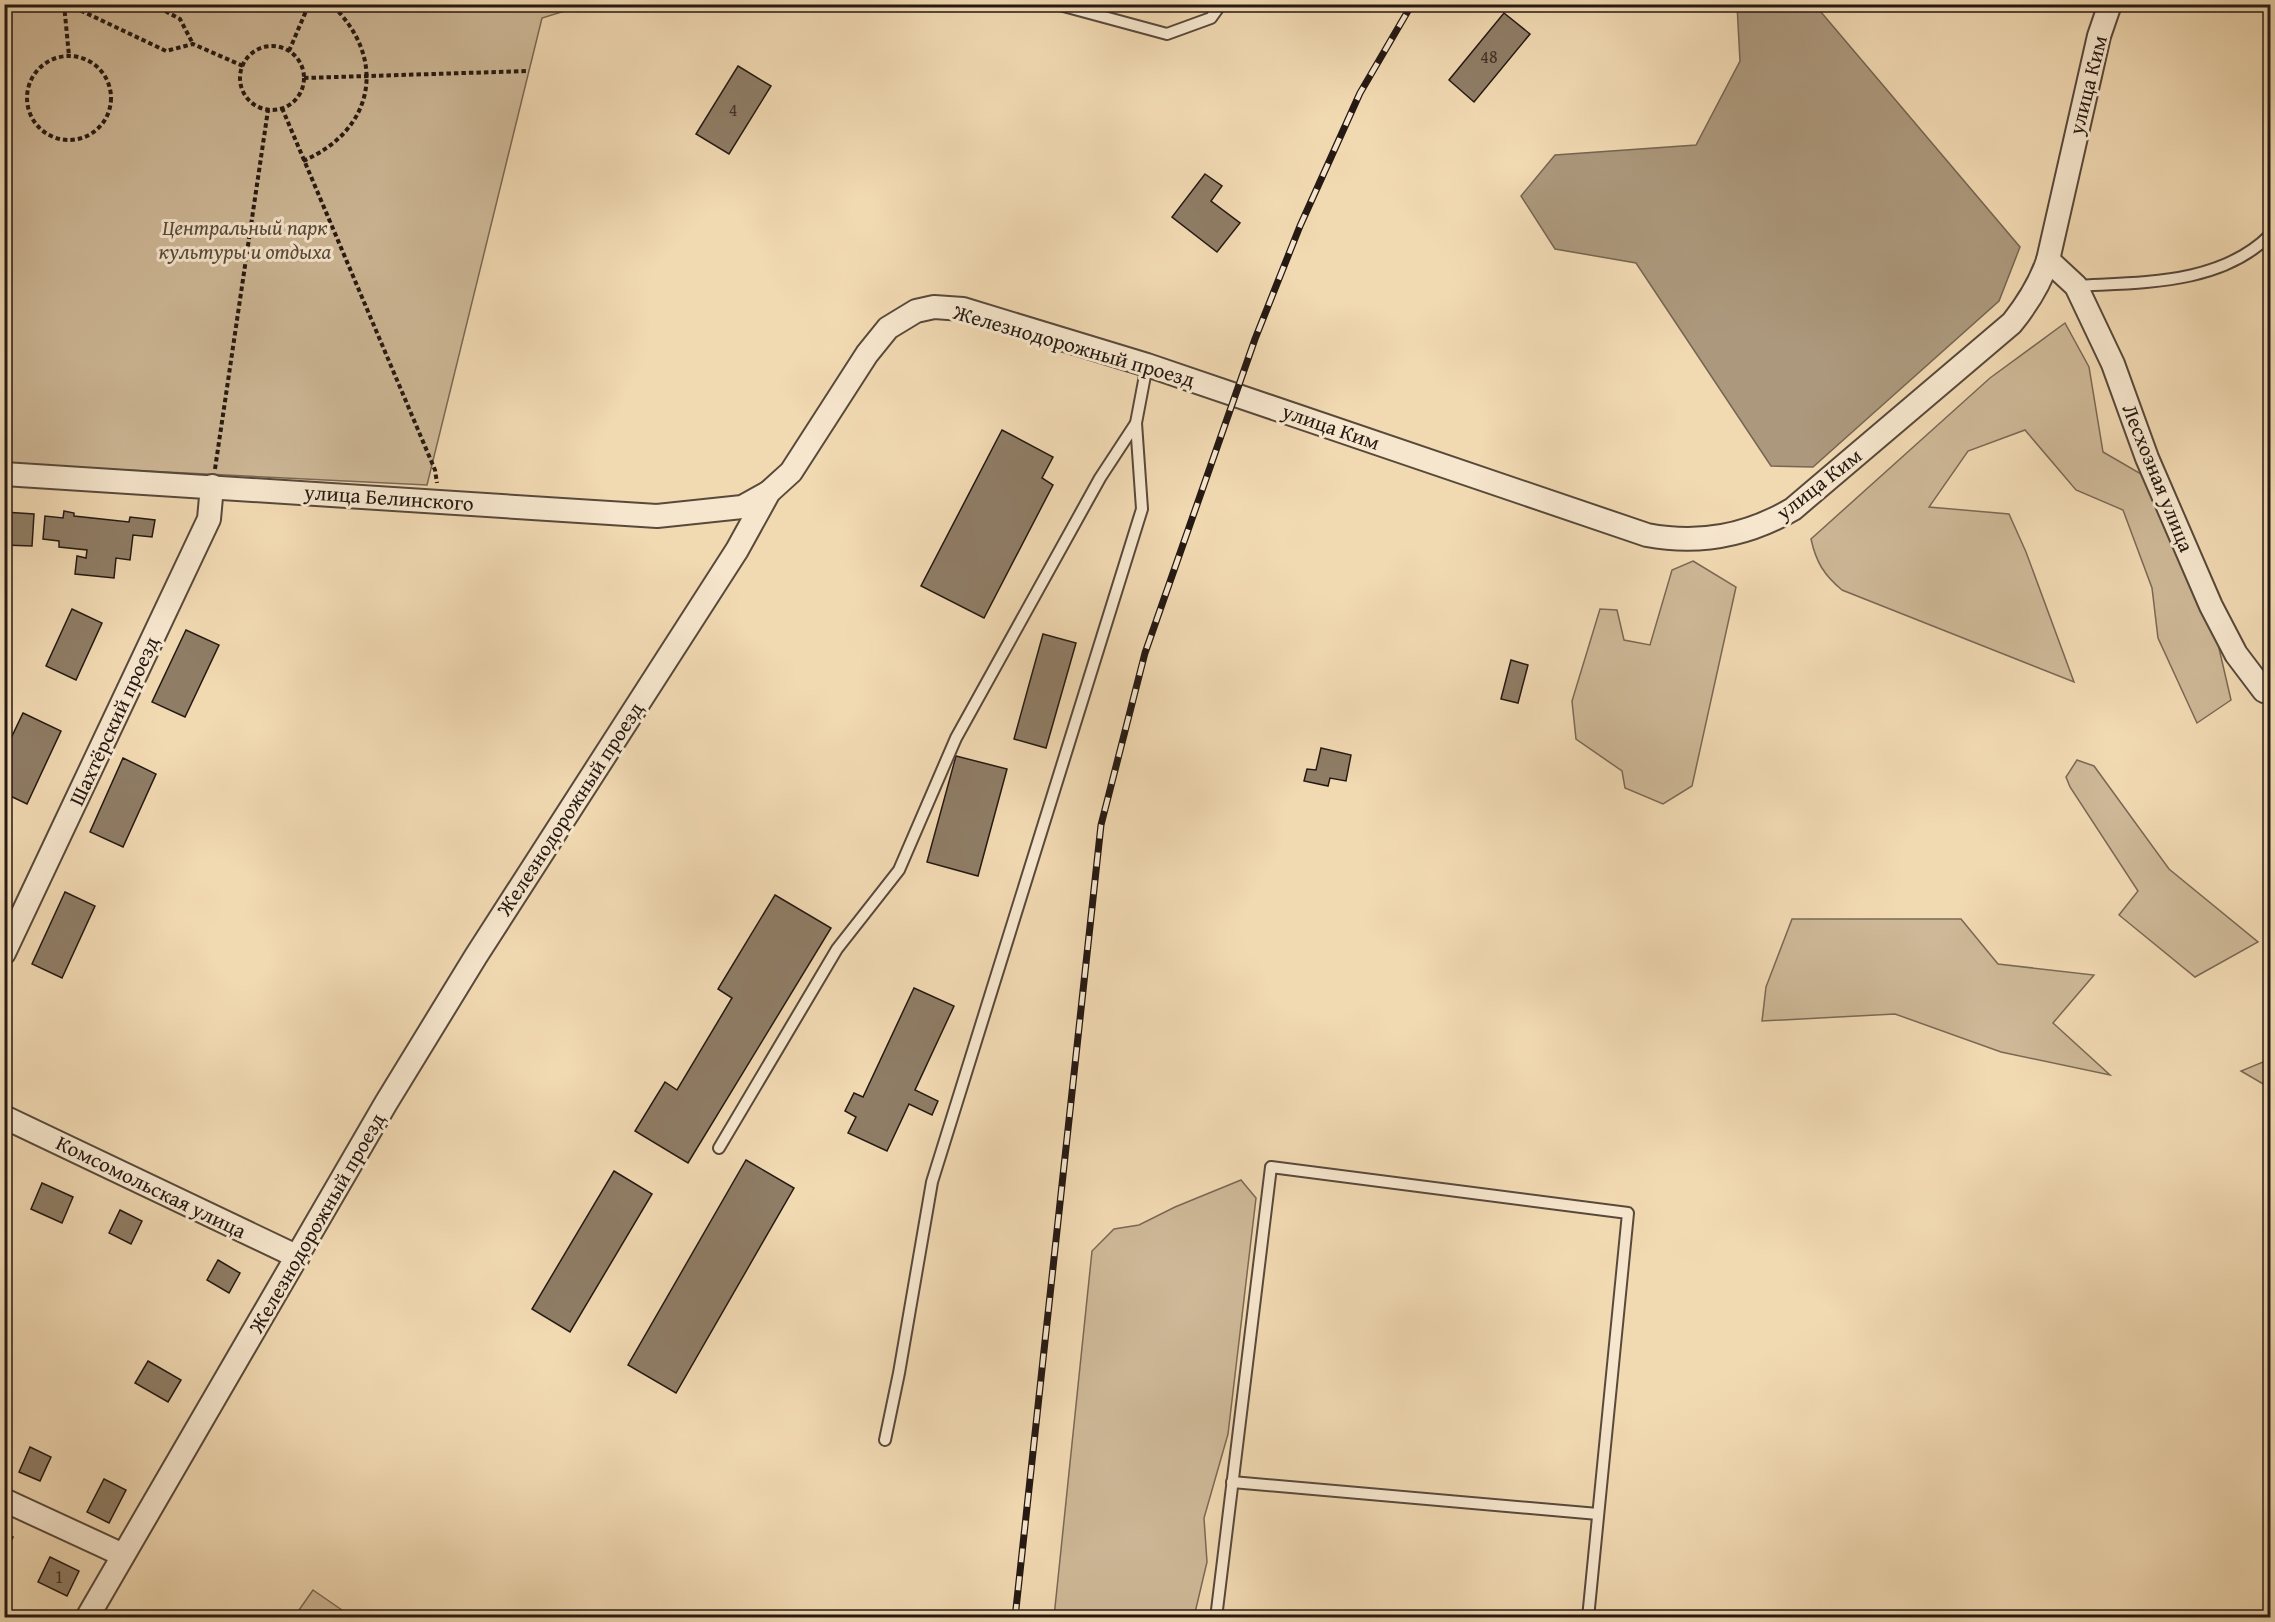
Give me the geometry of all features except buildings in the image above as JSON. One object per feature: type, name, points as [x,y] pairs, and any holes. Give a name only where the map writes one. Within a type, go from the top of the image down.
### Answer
[{"type":"street","name":"улица Ким","points":[[1235,394],[1647,535],[1673,540],[1719,538],[1769,523],[1793,509],[2012,322],[2032,296],[2048,260],[2099,36],[2110,4]]},
{"type":"street","name":"Лесхозная улица","points":[[2048,260],[2076,286],[2113,364],[2147,458],[2211,606],[2236,654],[2264,691],[2271,693]]},
{"type":"street","name":"Железнодорожный проезд","points":[[87,1617],[386,1103],[470,966],[737,550],[769,492],[791,472],[867,354],[888,328],[916,311],[934,307],[963,309],[1235,394]]},
{"type":"street","name":"улица Белинского","points":[[4,474],[657,516],[742,507],[769,492]]},
{"type":"street","name":"Шахтёрский проезд","points":[[4,953],[208,519],[212,486]]},
{"type":"street","name":"Комсомольская улица","points":[[4,1117],[298,1257]]},
{"type":"street","points":[[4,1500],[123,1555]]},
{"type":"lane","points":[[1056,4],[1167,34],[1211,18],[1221,4]]},
{"type":"lane","points":[[2076,286],[2145,282],[2204,274],[2258,247],[2271,235]]},
{"type":"lane","points":[[885,1440],[932,1182],[1142,509],[1136,423],[1147,365]]},
{"type":"lane","points":[[719,1148],[837,949],[899,870],[956,738],[1100,478],[1136,423]]},
{"type":"lane","points":[[1216,1617],[1271,1167],[1628,1213],[1588,1617]]},
{"type":"lane","points":[[1233,1482],[1598,1514]]},
{"type":"path","points":[[69,56],[66,4],[166,51],[193,44],[243,66]]},
{"type":"path","points":[[152,4],[180,19],[193,44]]},
{"type":"path","points":[[289,51],[309,4]]},
{"type":"path","points":[[303,161],[323,152],[341,139],[354,122],[363,102],[368,76],[359,38],[347,20],[331,4]]},
{"type":"path","points":[[274,46],[289,51],[299,61],[304,78],[297,98],[282,108],[268,110],[253,103],[246,96],[241,77],[243,66],[255,52],[264,48],[274,46]]},
{"type":"path","points":[[69,56],[83,58],[101,70],[107,80],[111,101],[104,122],[96,130],[76,140],[66,141],[45,133],[37,126],[27,106],[27,95],[29,84],[42,66],[51,60],[69,56]]},
{"type":"path","points":[[304,78],[529,72]]},
{"type":"path","points":[[282,108],[435,470],[436,501]]},
{"type":"path","points":[[212,486],[268,110]]},
{"type":"green space","name":"Центральный парк культуры и отдыха","points":[[4,5],[584,5],[542,18],[427,485],[5,464]]},
{"type":"green space","points":[[2065,323],[2089,367],[2103,452],[2148,478],[2215,631],[2231,700],[2197,723],[2158,638],[2152,588],[2123,510],[2076,490],[2025,430],[1968,451],[1929,507],[2009,514],[2026,552],[2074,682],[1842,590],[1830,579],[1815,555],[1811,539],[1990,378]]},
{"type":"green space","points":[[1693,561],[1736,587],[1692,786],[1663,804],[1625,788],[1622,771],[1576,739],[1572,701],[1600,609],[1617,610],[1624,640],[1650,645],[1672,570]]},
{"type":"green space","points":[[2077,760],[2094,766],[2169,869],[2258,942],[2195,977],[2119,915],[2138,891],[2070,787],[2066,777]]},
{"type":"green space","points":[[1792,919],[1961,919],[1998,964],[2094,975],[2053,1023],[2110,1075],[2001,1052],[1895,1014],[1762,1021],[1766,987]]},
{"type":"green space","points":[[2270,1059],[2270,1088],[2241,1071]]},
{"type":"green space","points":[[1241,1180],[1256,1198],[1228,1434],[1204,1518],[1207,1562],[1194,1617],[1054,1617],[1092,1251],[1114,1229],[1139,1225],[1175,1207]]},
{"type":"green space","points":[[313,1590],[352,1617],[294,1617]]},
{"type":"shaded area","points":[[1737,5],[1815,5],[2020,247],[1999,301],[1813,467],[1771,466],[1636,263],[1555,249],[1521,196],[1555,155],[1696,145],[1740,61]]},
{"type":"railway","points":[[1015,1618],[1101,825],[1145,653],[1255,339],[1300,226],[1360,93],[1412,4]]}]
